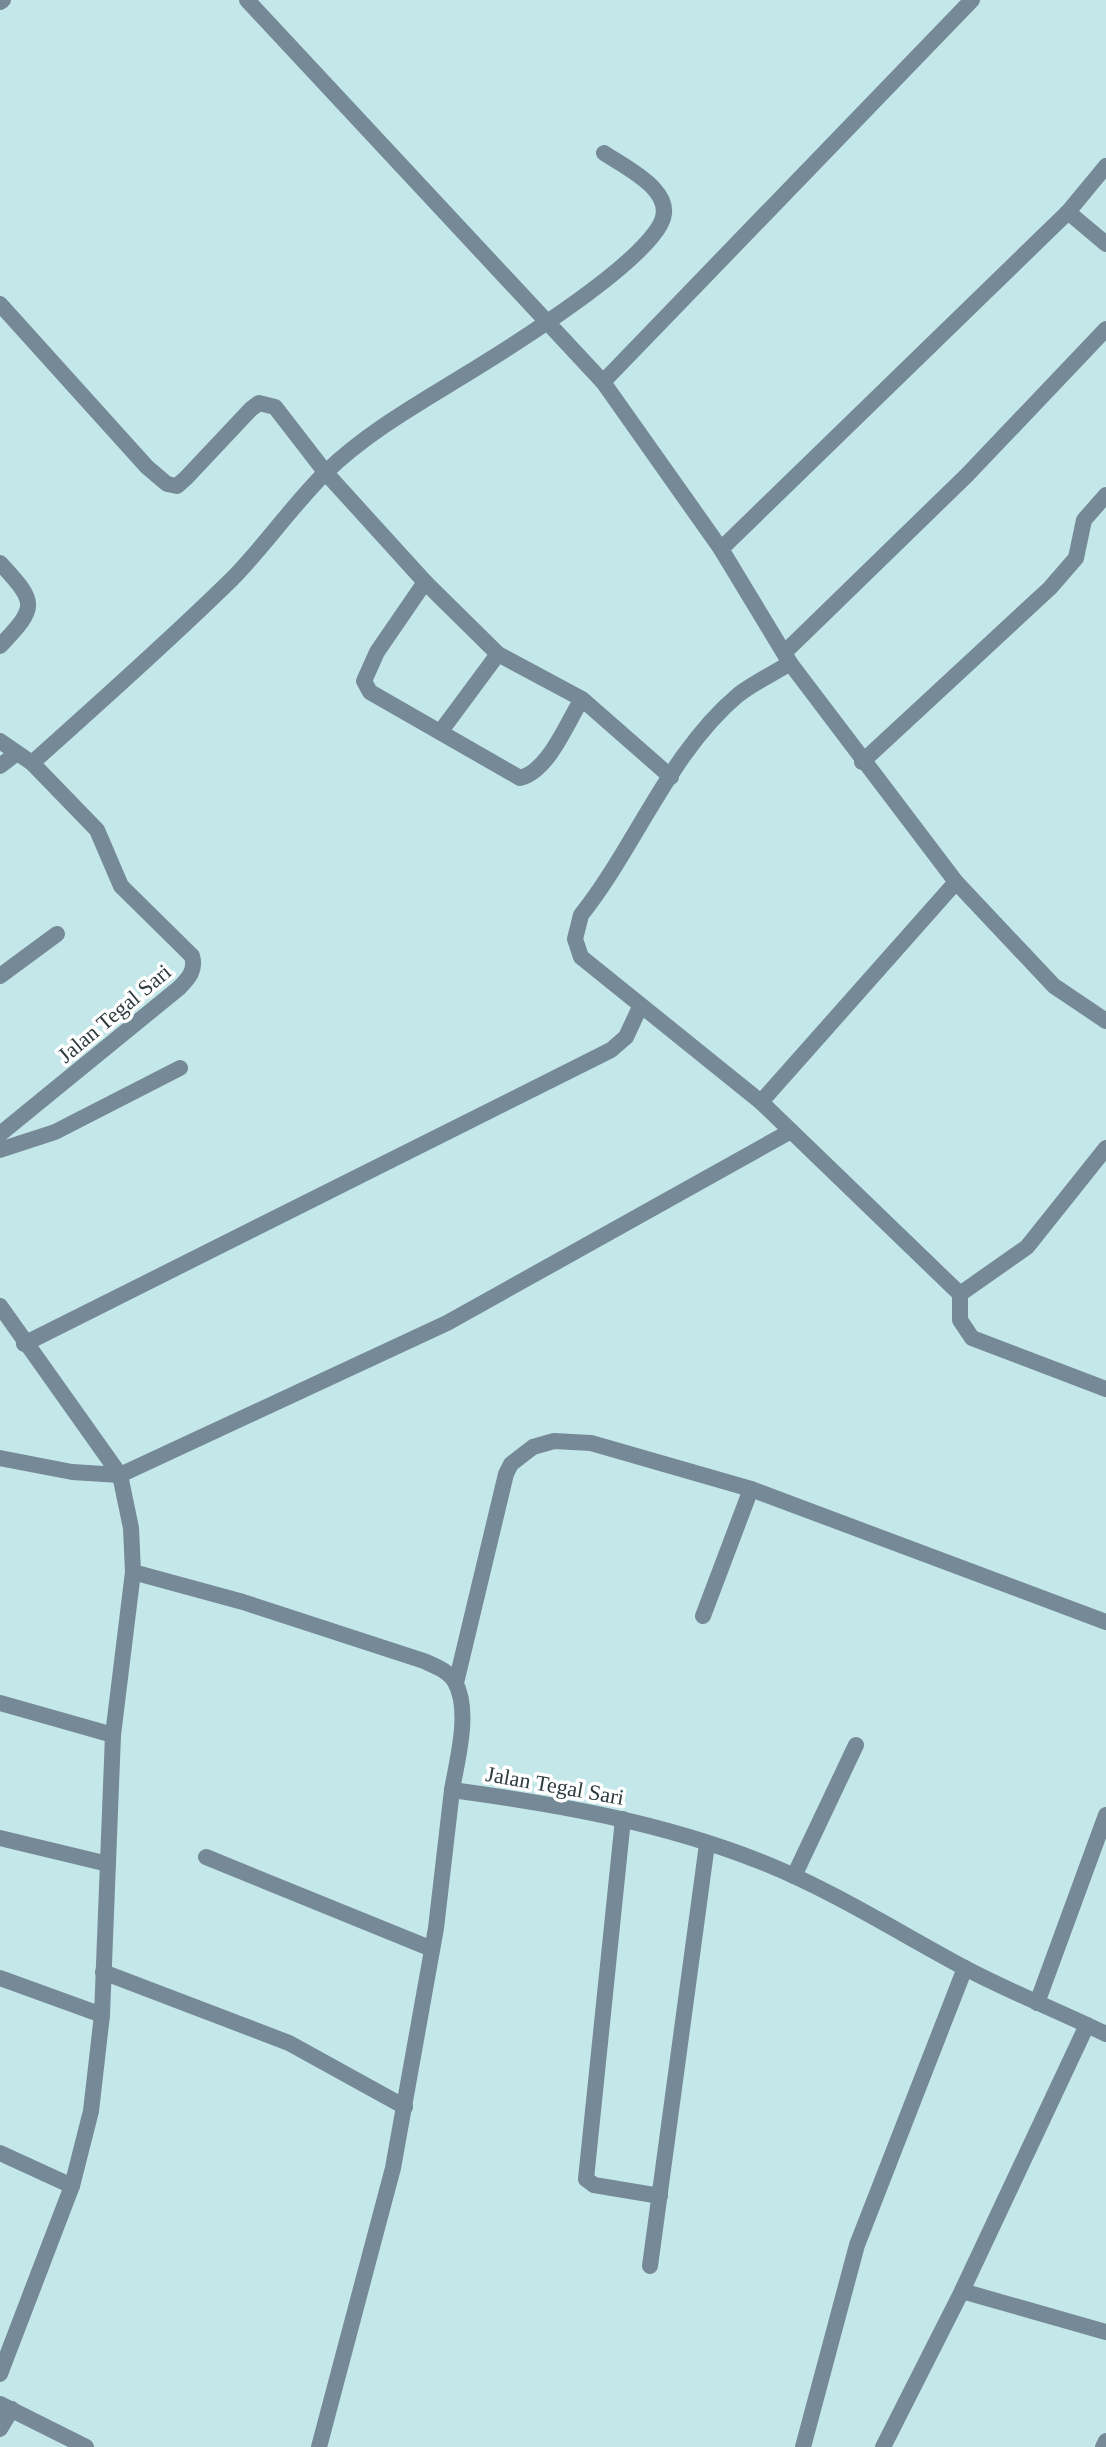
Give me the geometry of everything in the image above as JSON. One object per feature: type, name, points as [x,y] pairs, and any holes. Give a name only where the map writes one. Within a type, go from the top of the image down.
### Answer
[{"type":"street","points":[[247,0],[603,382],[721,549],[788,658],[862,762],[956,882],[1054,986],[1106,1021]]},
{"type":"street","points":[[603,382],[972,0]]},
{"type":"street","points":[[0,741],[32,763],[167,642],[235,575],[326,473],[391,421],[549,323],[639,250],[661,224],[665,208],[659,192],[604,153]]},
{"type":"street","points":[[721,549],[1068,212],[1106,166]]},
{"type":"street","points":[[1068,212],[1106,244]]},
{"type":"street","points":[[0,304],[147,467],[167,484],[177,486],[259,403],[275,407],[326,473],[425,582],[498,654],[582,699],[671,777]]},
{"type":"street","points":[[1106,329],[788,658],[724,708],[671,777],[576,927],[575,939],[581,957],[761,1102],[960,1294],[960,1320],[972,1338],[1106,1389]]},
{"type":"street","points":[[862,762],[1050,588],[1076,558],[1084,520],[1106,495]]},
{"type":"street","points":[[0,563],[30,601],[27,618],[0,646]]},
{"type":"street","points":[[425,582],[377,652],[364,681],[370,692],[520,778],[528,776],[546,759],[582,699]]},
{"type":"street","points":[[441,731],[498,654]]},
{"type":"street","points":[[0,766],[17,753]]},
{"type":"street","name":"Jalan Tegal Sari","points":[[0,1134],[179,988],[193,970],[192,956],[121,886],[97,830],[32,763]]},
{"type":"street","points":[[761,1102],[956,882]]},
{"type":"street","points":[[0,976],[57,934]]},
{"type":"street","points":[[24,1344],[611,1050],[626,1037],[640,1007]]},
{"type":"street","points":[[0,1150],[55,1132],[180,1068]]},
{"type":"street","points":[[0,1458],[72,1472],[120,1475],[447,1323],[791,1131]]},
{"type":"street","points":[[960,1294],[1027,1247],[1106,1148]]},
{"type":"street","points":[[0,1306],[24,1344],[120,1475],[130,1519],[133,1572],[113,1735],[102,2015],[91,2111],[72,2186],[0,2374]]},
{"type":"street","name":"Jalan Tegal Sari","points":[[1106,1622],[751,1489],[591,1443],[554,1441],[533,1447],[511,1464],[500,1493],[456,1683],[461,1720],[452,1790],[623,1819],[707,1844],[794,1876],[965,1968],[1106,2034]]},
{"type":"street","points":[[703,1616],[751,1489]]},
{"type":"street","points":[[133,1572],[243,1602],[424,1661],[449,1674],[456,1683]]},
{"type":"street","points":[[0,1703],[113,1735]]},
{"type":"street","points":[[794,1876],[856,1745]]},
{"type":"street","points":[[319,2447],[393,2168],[432,1949],[452,1790]]},
{"type":"street","points":[[1037,2003],[1106,1815]]},
{"type":"street","points":[[623,1819],[586,2179],[594,2185],[660,2196]]},
{"type":"street","points":[[0,1838],[108,1864]]},
{"type":"street","points":[[650,2266],[707,1844]]},
{"type":"street","points":[[206,1857],[432,1949]]},
{"type":"street","points":[[803,2447],[857,2245],[965,1968]]},
{"type":"street","points":[[103,1972],[289,2043],[405,2107]]},
{"type":"street","points":[[0,1978],[102,2015]]},
{"type":"street","points":[[883,2447],[962,2291],[1087,2025]]},
{"type":"street","points":[[0,2153],[72,2186]]},
{"type":"street","points":[[962,2291],[1106,2332]]},
{"type":"street","points":[[0,2429],[6,2406],[86,2447]]},
{"type":"street","points":[[1103,2447],[1106,2441]]}]
